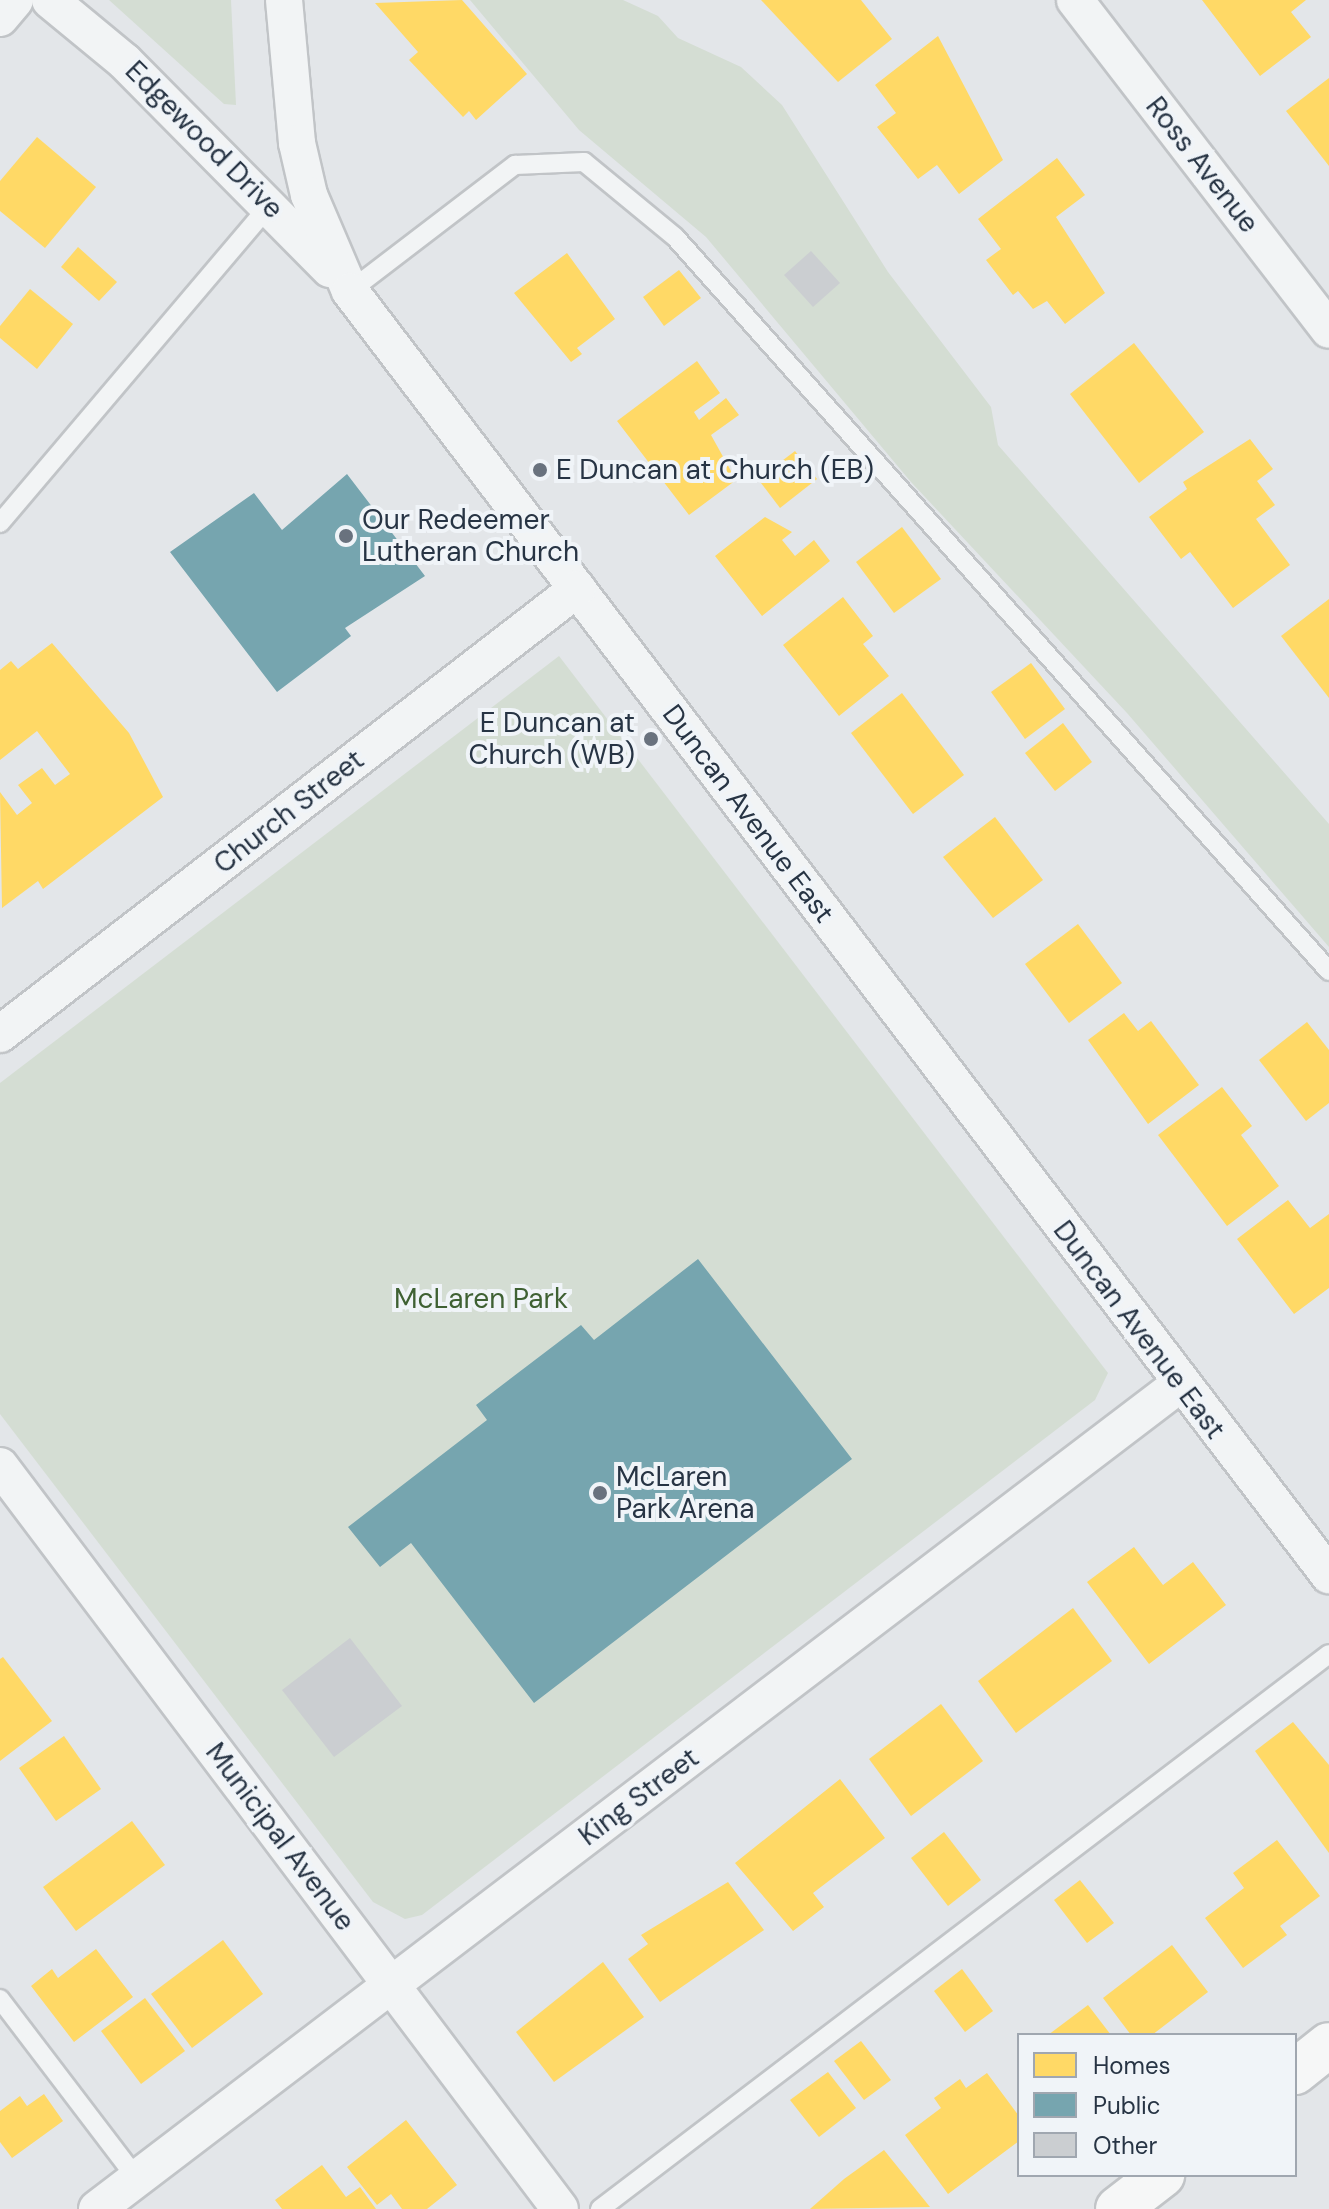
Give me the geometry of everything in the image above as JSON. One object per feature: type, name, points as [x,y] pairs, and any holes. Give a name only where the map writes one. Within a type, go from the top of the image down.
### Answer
[{"type":"street","points":[[0,18],[15,0]]},
{"type":"street","name":"Edgewood Drive","points":[[50,0],[271,204],[350,291]]},
{"type":"street","name":"Duncan Avenue East","points":[[284,0],[297,143],[309,195],[350,291],[1180,1384],[1329,1575]]},
{"type":"street","name":"Ross Avenue","points":[[1075,0],[1329,330]]},
{"type":"street","name":"Church Street","points":[[0,1034],[577,589]]},
{"type":"street","name":"King Street","points":[[97,2209],[1180,1384]]},
{"type":"street","name":"Municipal Avenue","points":[[0,1466],[560,2209]]},
{"type":"street","points":[[1297,2070],[1329,2045]]},
{"type":"street","points":[[1118,2209],[1159,2177]]},
{"type":"lane","points":[[350,291],[515,165],[584,162],[675,237],[1329,971]]},
{"type":"lane","points":[[0,523],[271,204]]},
{"type":"lane","points":[[600,2209],[1329,1654]]},
{"type":"lane","points":[[0,1999],[137,2179]]},
{"type":"green space","points":[[109,0],[231,0],[236,105],[224,104]]},
{"type":"green space","points":[[470,0],[623,0],[658,16],[678,38],[741,67],[782,105],[888,272],[991,407],[998,445],[1329,824],[1329,947],[1127,713],[911,482],[706,237],[579,130]]},
{"type":"green space","name":"McLaren Park","points":[[559,656],[1108,1373],[1095,1400],[422,1915],[405,1919],[373,1902],[0,1414],[0,1083]]},
{"type":"building: Homes","points":[[462,0],[527,74],[476,120],[469,111],[463,117],[409,60],[418,52],[375,3]]},
{"type":"building: Homes","points":[[761,0],[861,0],[892,39],[838,82]]},
{"type":"building: Homes","points":[[1202,0],[1306,0],[1291,12],[1311,37],[1260,76]]},
{"type":"building: Homes","points":[[938,36],[1003,160],[959,194],[937,165],[918,179],[877,127],[896,113],[875,85]]},
{"type":"building: Homes","points":[[1329,78],[1329,166],[1286,111]]},
{"type":"building: Homes","points":[[37,137],[96,187],[45,248],[0,211],[0,181]]},
{"type":"building: Homes","points":[[1057,158],[1085,195],[1056,217],[1105,293],[1065,324],[1047,301],[1033,309],[1018,291],[1013,295],[986,260],[1001,249],[978,219]]},
{"type":"building: Homes","points":[[78,247],[117,282],[99,301],[61,267]]},
{"type":"building: Homes","points":[[567,253],[615,319],[577,348],[582,354],[571,362],[514,293]]},
{"type":"building: Homes","points":[[679,270],[701,298],[664,326],[643,297]]},
{"type":"building: Homes","points":[[30,289],[73,324],[37,369],[0,338],[0,326]]},
{"type":"building: Homes","points":[[1134,343],[1204,432],[1139,483],[1070,394]]},
{"type":"building: Homes","points":[[697,361],[720,393],[694,412],[699,420],[726,398],[739,415],[711,435],[736,480],[689,515],[617,421]]},
{"type":"building: Homes","points":[[1250,439],[1273,469],[1257,481],[1275,505],[1256,519],[1290,565],[1233,608],[1190,552],[1181,559],[1149,517],[1187,489],[1183,482]]},
{"type":"building: Homes","points":[[795,451],[817,479],[780,508],[758,479]]},
{"type":"building: Homes","points":[[765,517],[792,532],[782,540],[795,556],[814,540],[830,561],[762,616],[715,556]]},
{"type":"building: Homes","points":[[902,527],[941,579],[894,613],[856,562]]},
{"type":"building: Homes","points":[[843,597],[873,636],[863,644],[889,676],[839,716],[783,645]]},
{"type":"building: Homes","points":[[1329,599],[1329,698],[1281,636]]},
{"type":"building: Homes","points":[[52,643],[129,733],[163,797],[43,889],[38,881],[2,908],[0,792],[17,815],[32,803],[18,785],[42,768],[55,785],[70,774],[37,731],[0,760],[0,670],[11,661],[18,669]]},
{"type":"building: Homes","points":[[1031,663],[1065,709],[1025,739],[991,692]]},
{"type":"building: Homes","points":[[902,693],[964,775],[913,814],[851,733]]},
{"type":"building: Homes","points":[[1063,723],[1092,762],[1055,791],[1025,753]]},
{"type":"building: Homes","points":[[995,817],[1043,880],[993,918],[943,857]]},
{"type":"building: Homes","points":[[1078,924],[1122,983],[1069,1023],[1025,964]]},
{"type":"building: Homes","points":[[1124,1013],[1138,1031],[1151,1021],[1199,1085],[1148,1124],[1088,1040]]},
{"type":"building: Homes","points":[[1307,1022],[1329,1050],[1329,1103],[1306,1121],[1259,1060]]},
{"type":"building: Homes","points":[[1222,1087],[1252,1126],[1241,1135],[1279,1186],[1227,1226],[1158,1135]]},
{"type":"building: Homes","points":[[1288,1200],[1310,1228],[1329,1214],[1329,1288],[1294,1314],[1237,1239]]},
{"type":"building: Homes","points":[[1134,1547],[1163,1585],[1193,1562],[1226,1605],[1149,1664],[1087,1582]]},
{"type":"building: Homes","points":[[1073,1608],[1112,1661],[1016,1733],[978,1681]]},
{"type":"building: Homes","points":[[3,1657],[52,1721],[0,1761],[0,1659]]},
{"type":"building: Homes","points":[[941,1704],[983,1761],[911,1816],[869,1759]]},
{"type":"building: Homes","points":[[1293,1722],[1329,1765],[1329,1853],[1255,1751]]},
{"type":"building: Homes","points":[[64,1736],[101,1789],[56,1821],[19,1768]]},
{"type":"building: Homes","points":[[840,1779],[885,1838],[813,1893],[824,1907],[793,1931],[735,1863]]},
{"type":"building: Homes","points":[[132,1821],[165,1865],[76,1931],[43,1887]]},
{"type":"building: Homes","points":[[944,1832],[981,1880],[948,1906],[911,1858]]},
{"type":"building: Homes","points":[[1277,1840],[1320,1896],[1280,1926],[1287,1935],[1243,1968],[1205,1918],[1244,1888],[1233,1873]]},
{"type":"building: Homes","points":[[1080,1880],[1114,1923],[1087,1943],[1054,1900]]},
{"type":"building: Homes","points":[[728,1882],[764,1930],[660,2002],[628,1959],[648,1944],[641,1935]]},
{"type":"building: Homes","points":[[223,1940],[263,1994],[192,2048],[151,1994]]},
{"type":"building: Homes","points":[[1172,1945],[1208,1992],[1155,2033],[1129,2033],[1103,1998]]},
{"type":"building: Homes","points":[[96,1949],[133,1997],[74,2042],[31,1986],[52,1969],[58,1978]]},
{"type":"building: Homes","points":[[603,1962],[644,2017],[554,2082],[516,2032]]},
{"type":"building: Homes","points":[[962,1969],[993,2011],[965,2032],[934,1991]]},
{"type":"building: Homes","points":[[145,1998],[185,2051],[141,2084],[101,2031]]},
{"type":"building: Homes","points":[[1088,2005],[1109,2033],[1051,2033]]},
{"type":"building: Homes","points":[[861,2041],[891,2080],[864,2100],[834,2061]]},
{"type":"building: Homes","points":[[828,2072],[856,2108],[819,2137],[790,2100]]},
{"type":"building: Homes","points":[[987,2073],[1017,2113],[1017,2142],[948,2194],[905,2135],[941,2108],[934,2098],[960,2079],[966,2088]]},
{"type":"building: Homes","points":[[44,2094],[63,2121],[12,2158],[0,2142],[0,2111],[20,2096],[27,2106]]},
{"type":"building: Homes","points":[[406,2120],[457,2185],[427,2209],[402,2209],[391,2194],[377,2205],[347,2167]]},
{"type":"building: Homes","points":[[884,2150],[930,2207],[810,2209],[844,2179]]},
{"type":"building: Homes","points":[[322,2165],[346,2197],[360,2187],[376,2209],[282,2209],[275,2200]]},
{"type":"building: Public","points":[[347,474],[425,576],[345,628],[351,636],[277,692],[170,552],[254,493],[282,530]]},
{"type":"building: Public","name":"McLaren Park Arena","points":[[698,1259],[852,1459],[534,1703],[411,1543],[380,1567],[348,1527],[487,1420],[476,1405],[581,1325],[594,1340]]},
{"type":"building: Other","points":[[811,251],[840,283],[813,307],[784,275]]},
{"type":"building: Other","points":[[350,1638],[402,1706],[334,1757],[282,1690]]},
{"type":"place","name":"E Duncan at Church (EB)","points":[[540,470]]},
{"type":"place","name":"Our Redeemer Lutheran Church","points":[[346,536]]},
{"type":"place","name":"E Duncan at Church (WB)","points":[[651,739]]},
{"type":"place","name":"McLaren Park Arena","points":[[600,1493]]}]
